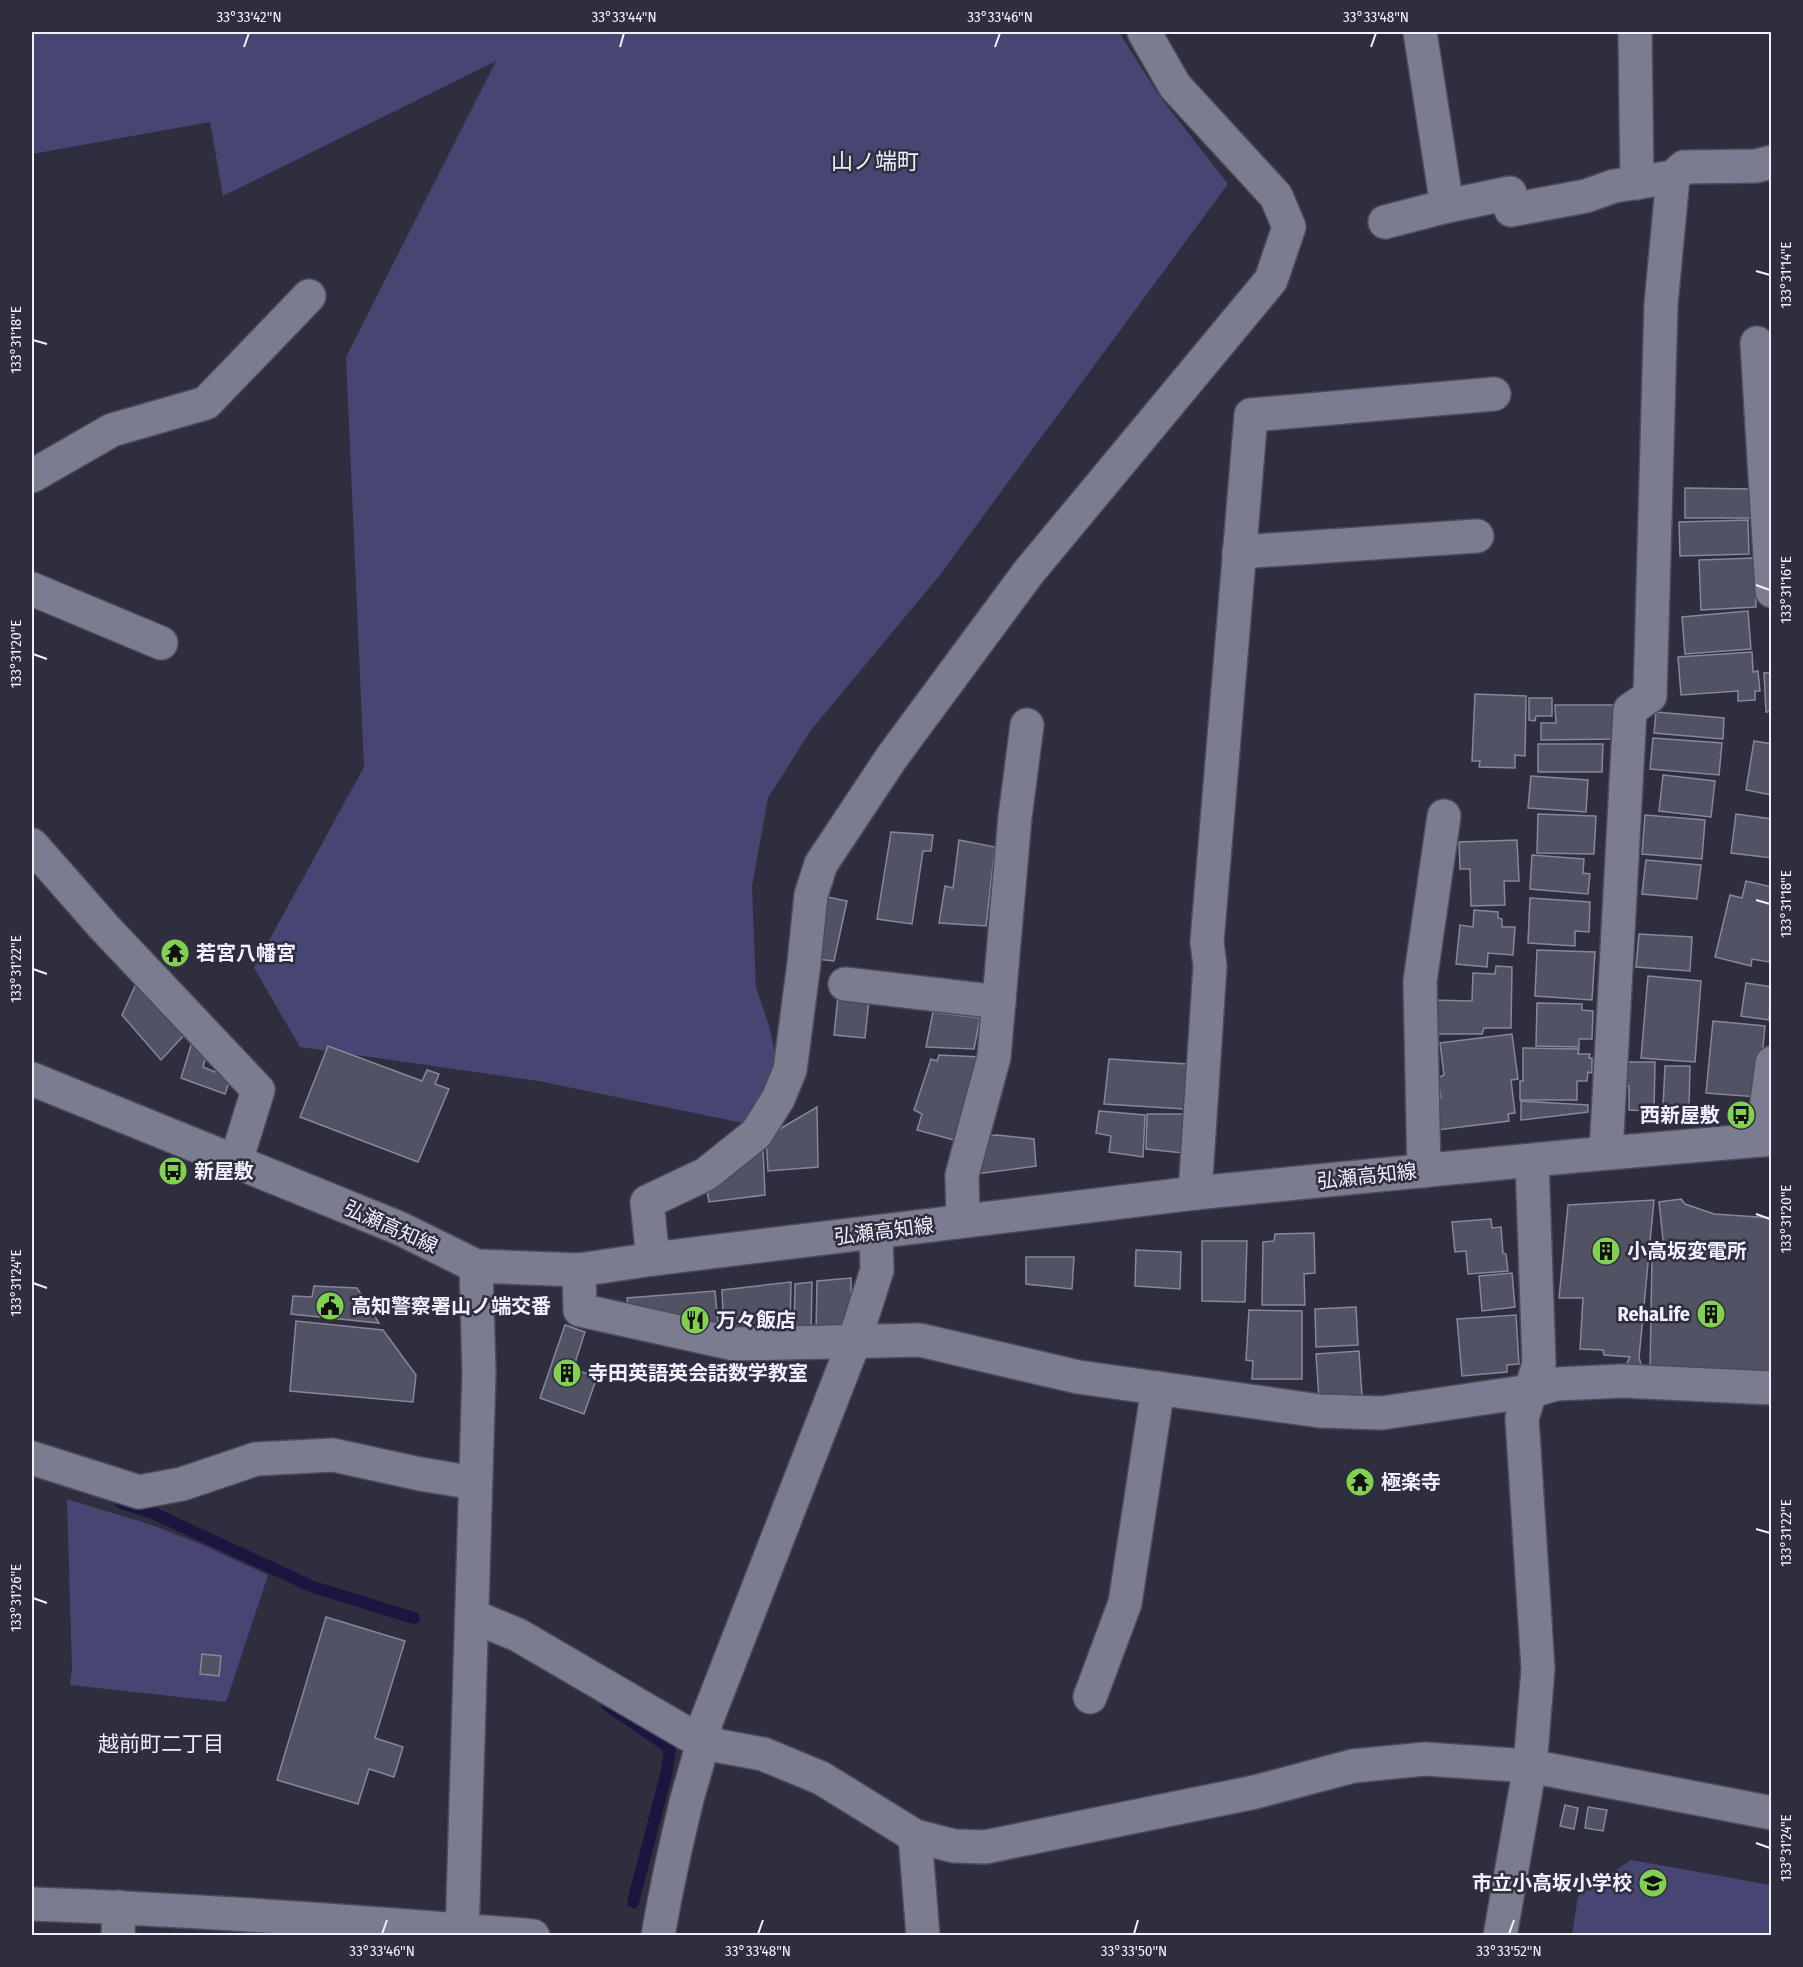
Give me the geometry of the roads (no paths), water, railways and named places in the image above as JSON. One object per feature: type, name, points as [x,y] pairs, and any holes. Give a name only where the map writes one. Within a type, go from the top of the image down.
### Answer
[{"type":"street","points":[[653,1259],[647,1202],[706,1174],[728,1159],[756,1134],[778,1099],[790,1070],[811,895],[821,864],[892,757],[1028,573],[1271,280],[1289,227],[1276,196],[1175,86],[1144,32]]},
{"type":"street","points":[[1420,32],[1447,206]]},
{"type":"street","points":[[1635,32],[1637,183]]},
{"type":"street","points":[[1385,222],[1510,193],[1512,210],[1586,196],[1614,186],[1673,177],[1684,167],[1756,166],[1772,162]]},
{"type":"street","points":[[1606,1153],[1630,710],[1650,696],[1661,304],[1673,177]]},
{"type":"street","points":[[32,476],[112,430],[206,403],[309,296]]},
{"type":"street","points":[[1758,343],[1772,591]]},
{"type":"street","points":[[1195,1193],[1210,966],[1207,942],[1251,415],[1494,394]]},
{"type":"street","points":[[1239,552],[1477,536]]},
{"type":"street","points":[[32,589],[161,643]]},
{"type":"street","points":[[963,1221],[962,1175],[994,1057],[1015,817],[1027,725]]},
{"type":"street","points":[[1424,1171],[1420,981],[1444,816]]},
{"type":"street","points":[[32,845],[104,927],[258,1090],[236,1161]]},
{"type":"street","points":[[845,984],[999,1002]]},
{"type":"street","points":[[1767,1140],[1772,1063]]},
{"type":"street","name":"弘瀬高知線","points":[[32,1079],[399,1228],[476,1266],[579,1270],[1195,1193],[1606,1153],[1767,1140]]},
{"type":"street","points":[[1500,1935],[1530,1766],[1538,1669],[1522,1418],[1539,1364],[1532,1161]]},
{"type":"street","points":[[658,1935],[669,1871],[703,1743],[706,1722],[854,1341],[878,1270],[876,1232]]},
{"type":"street","points":[[462,1932],[479,1373],[476,1266]]},
{"type":"street","points":[[579,1270],[580,1310],[734,1344],[920,1340],[1078,1377],[1320,1412],[1382,1413],[1531,1391],[1556,1384],[1622,1381],[1772,1388]]},
{"type":"street","points":[[1090,1697],[1125,1603],[1158,1388]]},
{"type":"street","points":[[32,1458],[139,1492],[182,1484],[256,1459],[333,1455],[420,1474],[475,1483]]},
{"type":"street","points":[[472,1616],[518,1635],[703,1743],[763,1754],[821,1778],[915,1836],[954,1846],[985,1847],[1255,1792],[1353,1766],[1425,1759],[1530,1766],[1772,1813]]},
{"type":"street","points":[[915,1836],[923,1935]]},
{"type":"street","points":[[32,1904],[118,1921],[533,1935]]},
{"type":"waterway","points":[[121,1503],[153,1513],[313,1587],[414,1618]]},
{"type":"waterway","points":[[607,1705],[670,1748],[667,1771],[633,1902]]},
{"type":"place","name":"若宮八幡宮","points":[[175,953]]},
{"type":"place","name":"西新屋敷","points":[[1741,1115]]},
{"type":"place","name":"新屋敷","points":[[173,1171]]},
{"type":"place","name":"小高坂変電所","points":[[1606,1251]]},
{"type":"place","name":"高知警察署山ノ端交番","points":[[330,1306]]},
{"type":"place","name":"RehaLife","points":[[1711,1314]]},
{"type":"place","name":"万々飯店","points":[[695,1320]]},
{"type":"place","name":"寺田英語英会話数学教室","points":[[567,1373]]},
{"type":"place","name":"極楽寺","points":[[1360,1482]]},
{"type":"place","name":"市立小高坂小学校","points":[[1653,1883]]},
{"type":"district","name":"山ノ端町","points":[[875,161]]},
{"type":"district","name":"越前町二丁目","points":[[161,1744]]}]
